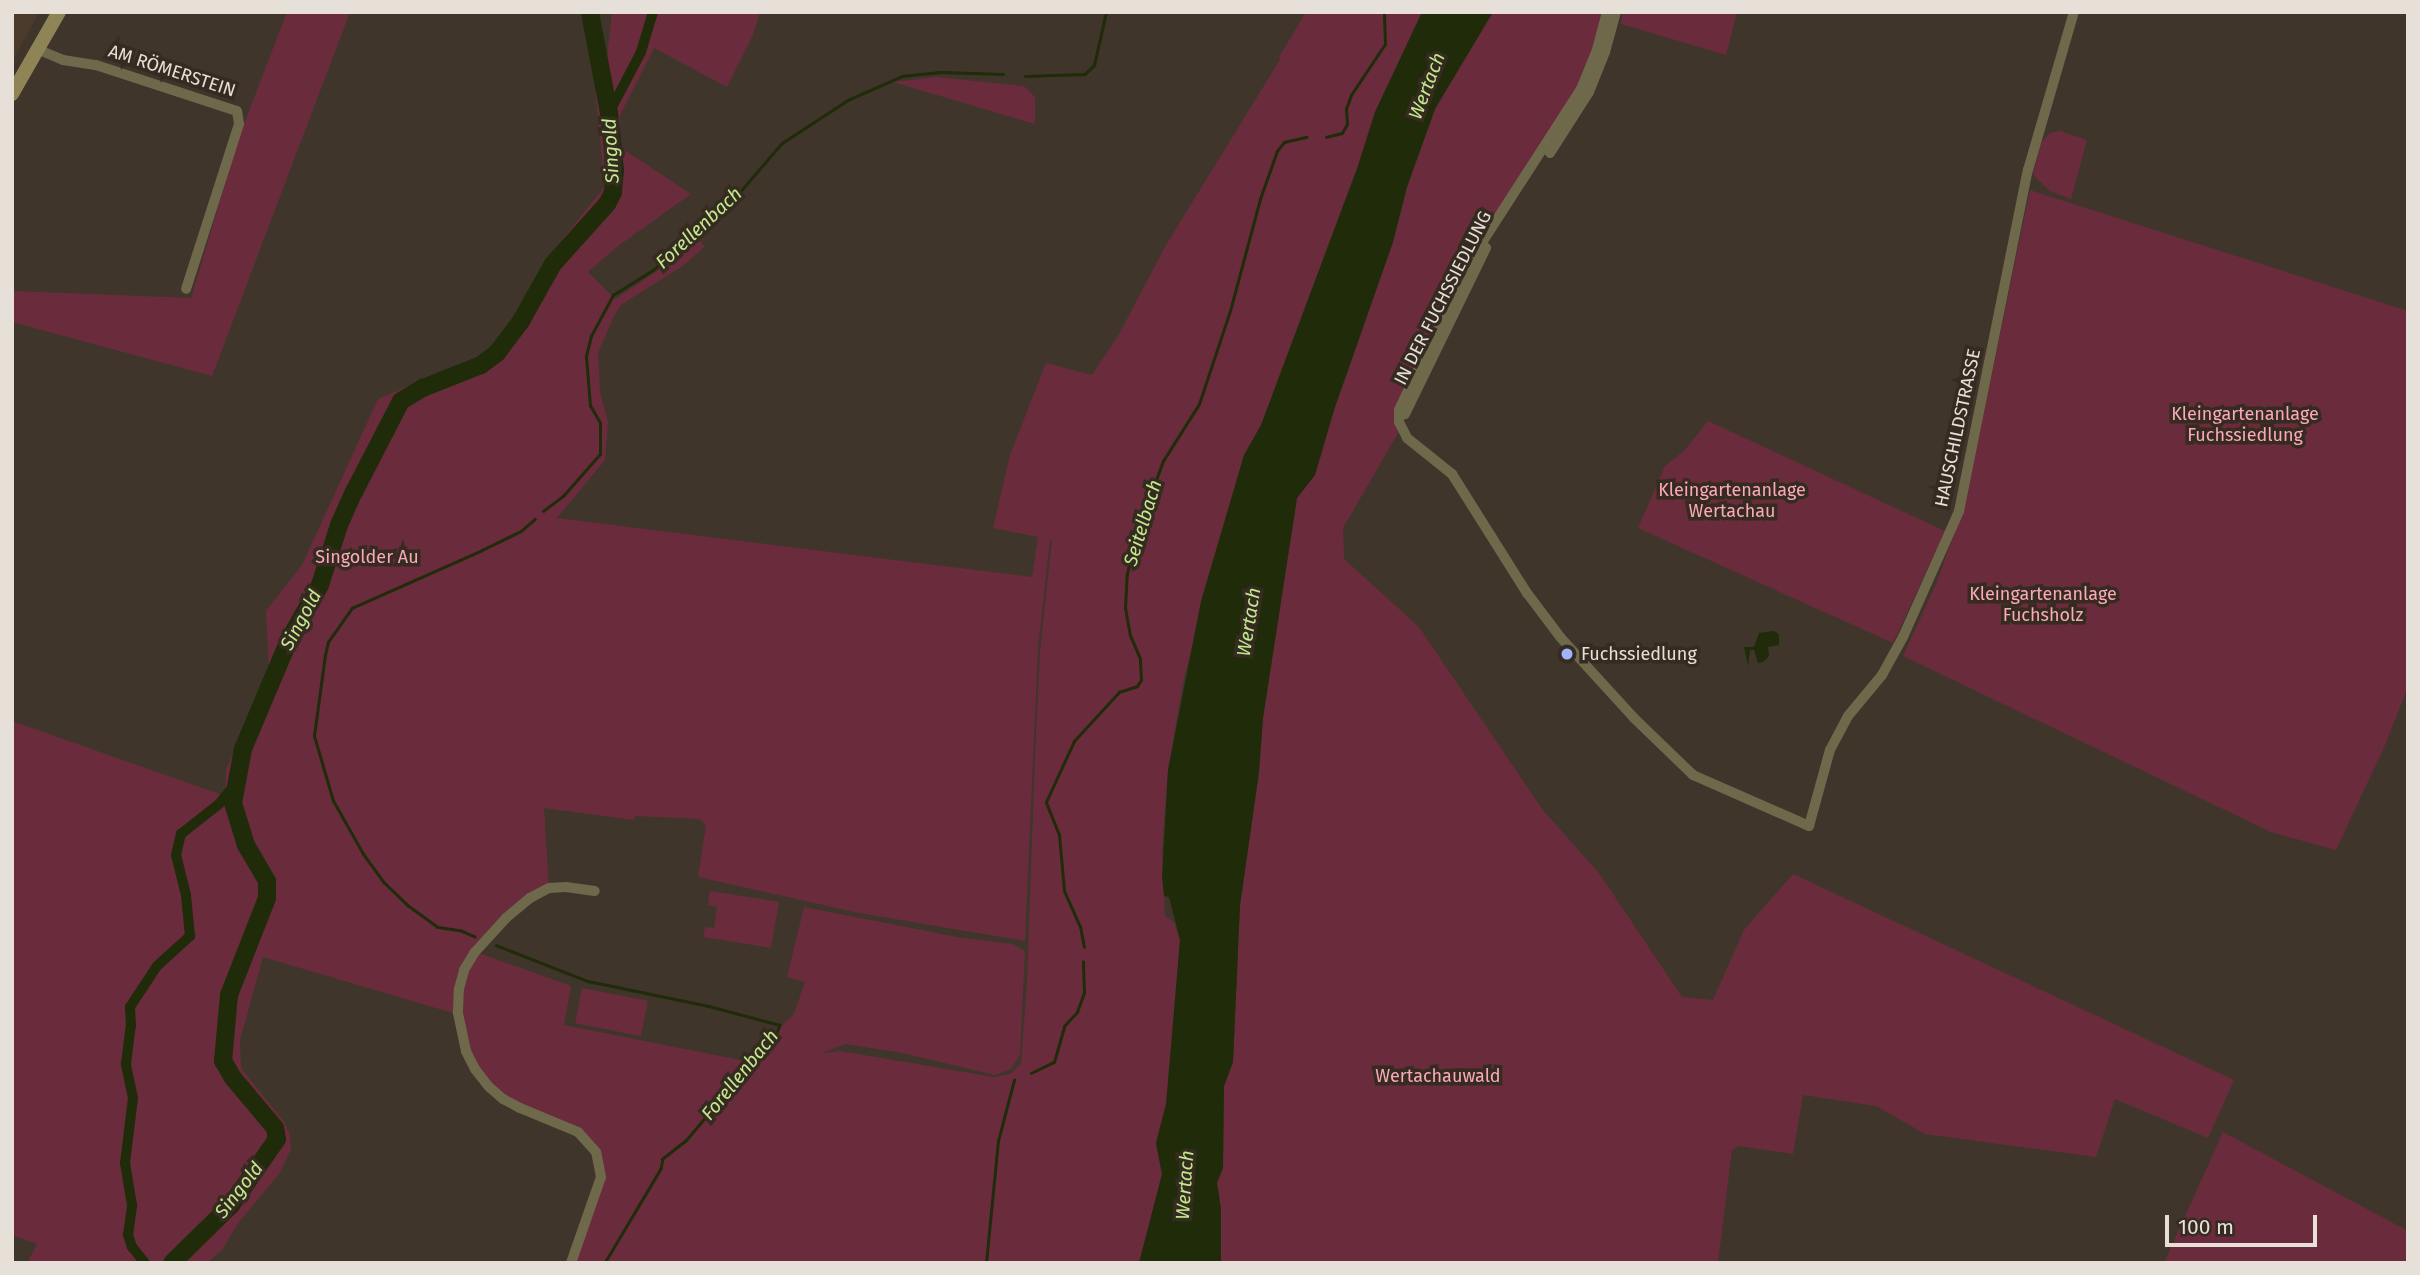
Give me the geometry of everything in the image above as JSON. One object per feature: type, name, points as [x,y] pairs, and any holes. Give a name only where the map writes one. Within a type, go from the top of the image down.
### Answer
[{"type":"main road","points":[[12,94],[58,12]]},
{"type":"street","name":"IN DER FUCHSSIEDLUNG","points":[[1607,12],[1597,50],[1581,89],[1469,264],[1399,410],[1401,415],[1405,414],[1500,220],[1558,143],[1588,92],[1605,52],[1616,12]]},
{"type":"street","name":"HAUSCHILDSTRASSE","points":[[1401,415],[1399,422],[1407,439],[1452,474],[1527,593],[1577,657],[1634,718],[1693,775],[1809,825],[1830,750],[1848,716],[1882,675],[1903,637],[1959,512],[2028,170],[2074,12]]},
{"type":"street","name":"AM RÖMERSTEIN","points":[[37,49],[63,60],[96,65],[237,111],[239,124],[186,289]]},
{"type":"street","points":[[571,1263],[601,1178],[596,1152],[578,1132],[512,1104],[489,1087],[475,1069],[466,1051],[458,1012],[459,989],[464,970],[475,952],[530,898],[549,888],[566,887],[595,891]]},
{"type":"shaded area","points":[[12,12],[39,12],[12,62]]},
{"type":"green space","points":[[287,12],[350,12],[212,376],[12,322],[12,291],[191,298],[239,137]]},
{"type":"green space","name":"Singolder Au","points":[[612,12],[760,12],[753,35],[727,87],[654,48],[620,115],[620,147],[691,194],[618,246],[588,272],[615,299],[656,272],[696,239],[705,246],[684,265],[621,305],[614,316],[598,353],[600,392],[608,422],[605,460],[557,518],[1032,577],[1038,537],[993,528],[1010,455],[1046,363],[1092,375],[1118,336],[1166,245],[1281,58],[1279,57],[1306,12],[1423,12],[1375,112],[1358,166],[1261,425],[1244,455],[1184,678],[1168,770],[1162,849],[1165,916],[1174,922],[1180,940],[1175,1017],[1166,1104],[1156,1143],[1162,1174],[1139,1263],[574,1263],[601,1192],[590,1139],[504,1097],[477,1068],[453,1013],[263,957],[240,1040],[241,1068],[284,1122],[290,1135],[291,1149],[279,1174],[239,1222],[222,1250],[207,1263],[27,1263],[37,1244],[12,1235],[12,721],[225,796],[226,770],[269,671],[266,611],[302,565],[378,399],[484,354],[513,324],[554,250],[605,186],[592,60],[607,57]],"holes":[[[1052,540],[1040,652],[1027,982],[1021,1064],[1010,1074],[994,1077],[840,1051],[820,1054],[845,1044],[898,1052],[995,1075],[1011,1069],[1020,1054],[1025,951],[1012,944],[957,937],[804,907],[787,977],[805,982],[794,1014],[745,1061],[564,1025],[571,986],[476,952],[530,898],[549,888],[544,808],[634,820],[635,816],[700,819],[706,826],[698,877],[859,913],[1025,941],[1038,648]]]},
{"type":"green space","name":"Wertachauwald","points":[[1493,12],[1606,12],[1580,89],[1495,216],[1398,422],[1398,433],[1343,528],[1344,559],[1419,627],[1542,809],[1599,873],[1682,997],[1713,1000],[1744,930],[1793,874],[2234,1080],[2208,1138],[2115,1099],[2096,1157],[1925,1134],[1876,1106],[1803,1095],[1793,1154],[1739,1146],[1732,1150],[1718,1263],[1221,1263],[1221,1209],[1217,1183],[1223,1167],[1224,1086],[1233,1062],[1240,906],[1259,772],[1263,718],[1297,498],[1315,475],[1334,410],[1393,242],[1407,187],[1435,109]]},
{"type":"green space","points":[[1623,12],[1737,12],[1726,55],[1621,24]]},
{"type":"green space","points":[[937,77],[1024,86],[1035,97],[1035,124],[893,82]]},
{"type":"green space","points":[[2060,131],[2087,140],[2071,199],[2050,191],[2033,175],[2041,142],[2050,133]]},
{"type":"green space","name":"Kleingartenanlage Fuchssiedlung","points":[[2030,190],[2408,311],[2408,687],[2385,745],[2336,850],[2271,832],[1903,656],[1936,584],[1965,504]]},
{"type":"green space","name":"Kleingartenanlage Wertachau","points":[[1708,421],[1945,531],[1893,643],[1638,528],[1665,466],[1684,451]]},
{"type":"green space","points":[[710,891],[779,902],[771,948],[703,937],[705,927],[714,928],[717,907],[708,905]]},
{"type":"green space","points":[[582,988],[648,1001],[641,1036],[575,1023]]},
{"type":"green space","points":[[2223,1132],[2408,1231],[2408,1263],[2164,1263]]},
{"type":"water","name":"Wertach","points":[[1422,12],[1493,12],[1435,109],[1407,187],[1393,242],[1334,410],[1315,475],[1297,498],[1263,718],[1259,772],[1240,905],[1233,1062],[1224,1086],[1223,1168],[1217,1183],[1221,1209],[1221,1263],[1139,1263],[1162,1174],[1156,1143],[1166,1104],[1180,940],[1169,897],[1164,896],[1162,877],[1168,770],[1201,601],[1244,455],[1261,425],[1358,166],[1375,112]]},
{"type":"water","points":[[1774,631],[1779,634],[1779,645],[1768,647],[1769,656],[1758,663],[1754,650],[1750,650],[1748,666],[1744,647],[1754,647],[1759,633]]},
{"type":"waterway","name":"Singold","points":[[172,1263],[231,1205],[277,1139],[275,1128],[233,1078],[223,1061],[229,995],[267,898],[267,881],[246,845],[233,803],[243,749],[289,640],[320,585],[339,525],[401,401],[423,388],[481,365],[497,353],[521,321],[553,264],[607,204],[613,192],[615,170],[609,113],[590,12]]},
{"type":"waterway","points":[[609,113],[641,52],[653,12]]},
{"type":"waterway","name":"Forellenbach","points":[[1025,76],[1085,74],[1094,65],[1106,12]]},
{"type":"waterway","points":[[1326,137],[1342,133],[1347,124],[1346,109],[1351,95],[1385,44],[1384,12]]},
{"type":"waterway","name":"Forellenbach","points":[[543,511],[563,496],[600,454],[600,423],[590,406],[586,356],[591,336],[613,295],[653,270],[726,208],[782,143],[848,100],[902,76],[940,72],[1003,74]]},
{"type":"waterway","name":"Seitelbach","points":[[1084,947],[1080,927],[1064,891],[1059,835],[1046,802],[1074,741],[1119,692],[1137,686],[1141,680],[1140,659],[1130,636],[1125,608],[1127,574],[1137,531],[1163,461],[1199,404],[1230,311],[1260,199],[1277,151],[1284,142],[1306,137]]},
{"type":"waterway","points":[[475,937],[461,931],[437,927],[407,905],[384,883],[363,854],[333,801],[314,736],[325,655],[328,642],[352,608],[482,550],[521,531],[535,519]]},
{"type":"waterway","points":[[145,1263],[132,1247],[128,1235],[132,1205],[125,1163],[133,1098],[126,1064],[131,1026],[130,1007],[157,966],[190,936],[186,895],[176,855],[181,834],[219,804],[235,784]]},
{"type":"waterway","name":"Forellenbach","points":[[496,945],[588,981],[709,1006],[780,1025],[777,1033],[687,1140],[663,1159],[661,1169],[605,1263]]},
{"type":"waterway","points":[[1031,1073],[1054,1062],[1064,1026],[1077,1012],[1084,993],[1083,962]]},
{"type":"waterway","points":[[986,1263],[998,1141],[1014,1080]]},
{"type":"place","name":"Fuchssiedlung","points":[[1567,654]]},
{"type":"park label","name":"Kleingartenanlage Fuchsholz","points":[[2043,605]]}]
